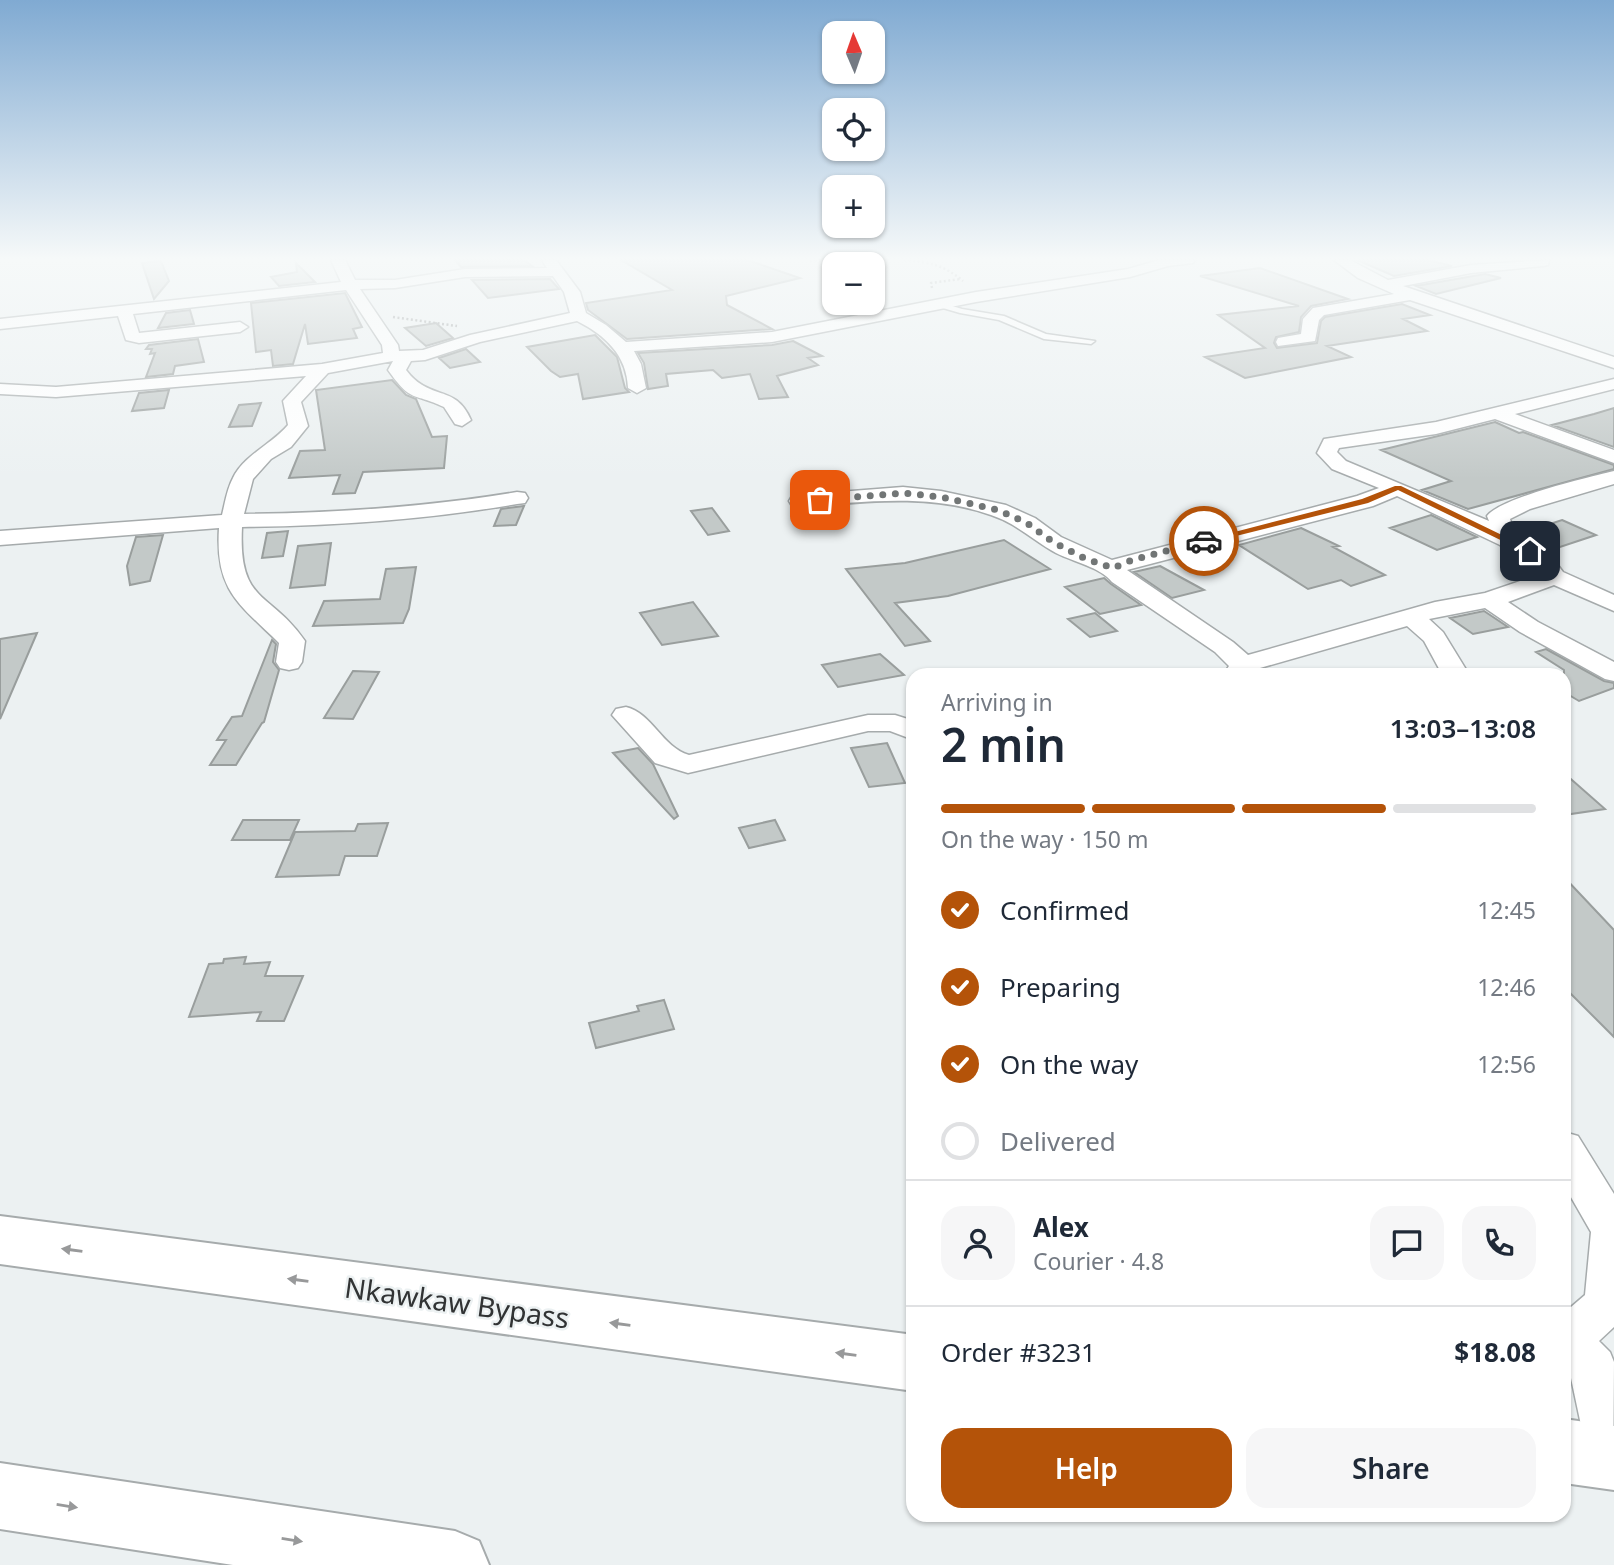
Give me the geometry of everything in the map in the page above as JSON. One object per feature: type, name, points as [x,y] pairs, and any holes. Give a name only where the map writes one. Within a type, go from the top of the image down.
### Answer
[{"type":"highway","name":"Nkawkaw Bypass","points":[[0,1240],[906,1362]]},
{"type":"highway","points":[[0,1496],[455,1565]]},
{"type":"street","points":[[131,333],[132,337],[139,338],[241,333]]},
{"type":"street","points":[[382,333],[398,356],[397,370],[409,386],[420,394],[450,401],[457,407],[462,420]]},
{"type":"street","points":[[0,389],[56,392],[250,369],[322,369],[398,356],[425,355],[476,338],[502,333]]},
{"type":"street","points":[[608,333],[623,346],[638,374],[637,388]]},
{"type":"street","points":[[623,346],[772,337],[792,333]]},
{"type":"street","points":[[1284,342],[1309,338],[1310,333]]},
{"type":"street","points":[[1524,333],[1614,363]]},
{"type":"street","points":[[289,662],[292,641],[244,595],[231,570],[231,521],[243,478],[264,455],[284,443],[298,426],[292,401],[322,369]]},
{"type":"street","points":[[1555,577],[1552,568],[1530,551],[1398,488],[1339,465],[1327,453],[1331,443],[1436,428],[1614,384]]},
{"type":"street","points":[[1496,413],[1543,433],[1577,442],[1614,457]]},
{"type":"street","points":[[1501,537],[1504,535],[1498,516],[1522,504],[1614,477]]},
{"type":"street","points":[[1113,568],[1132,560],[1365,501],[1398,488]]},
{"type":"street","points":[[800,501],[903,493],[941,497],[998,510],[1027,523],[1053,542],[1086,559],[1113,568],[1120,577],[1224,647],[1240,668]]},
{"type":"street","points":[[0,538],[231,521],[344,519],[444,510],[517,498]]},
{"type":"street","points":[[1255,668],[1411,616],[1444,607],[1489,600],[1555,577],[1614,604]]},
{"type":"street","points":[[1489,600],[1529,627],[1614,673]]},
{"type":"street","points":[[1411,616],[1434,637],[1452,668]]},
{"type":"street","points":[[626,715],[665,757],[688,764],[869,723],[895,723],[906,728]]},
{"type":"street","points":[[1571,1160],[1613,1230],[1607,1304],[1571,1334]]},
{"type":"street","points":[[1571,1344],[1593,1368],[1597,1455]]},
{"type":"lane","points":[[1037,333],[1091,341]]},
{"type":"path","points":[[493,333],[498,334]]},
{"type":"building","points":[[254,333],[302,333],[293,364],[273,366],[271,350],[256,352]]},
{"type":"building","points":[[306,333],[355,333],[357,338],[308,344]]},
{"type":"building","points":[[411,333],[447,333],[453,338],[426,346]]},
{"type":"building","points":[[619,333],[714,333],[627,339]]},
{"type":"building","points":[[1244,333],[1294,333],[1276,337],[1274,343],[1277,348],[1317,343],[1319,333],[1413,333],[1327,346],[1351,357],[1245,378],[1205,357],[1265,348]]},
{"type":"building","points":[[595,335],[617,357],[625,388],[629,392],[583,399],[578,374],[560,377],[527,347]]},
{"type":"building","points":[[198,339],[204,362],[175,366],[173,374],[146,377],[155,353],[150,354],[152,349],[146,349],[149,345]]},
{"type":"building","points":[[793,341],[822,356],[808,358],[818,365],[777,376],[788,397],[759,399],[750,374],[722,378],[713,370],[666,374],[668,386],[648,389],[644,363],[638,353],[772,345]]},
{"type":"building","points":[[466,349],[480,362],[450,368],[439,358]]},
{"type":"building","points":[[392,380],[406,395],[416,399],[432,437],[447,436],[444,468],[363,472],[355,493],[333,494],[340,475],[289,478],[300,451],[325,450],[316,390]]},
{"type":"building","points":[[169,390],[164,408],[132,411],[139,393]]},
{"type":"building","points":[[261,403],[252,426],[229,427],[239,405]]},
{"type":"building","points":[[1614,408],[1614,447],[1552,425],[1594,414]]},
{"type":"building","points":[[1495,422],[1519,433],[1523,432],[1614,465],[1614,469],[1468,509],[1422,490],[1451,481],[1381,450]]},
{"type":"building","points":[[524,506],[516,525],[494,526],[501,509]]},
{"type":"building","points":[[712,508],[729,531],[708,535],[691,511]]},
{"type":"building","points":[[1431,515],[1477,537],[1437,550],[1390,528]]},
{"type":"building","points":[[1562,520],[1596,535],[1548,551],[1519,534]]},
{"type":"building","points":[[1301,528],[1339,546],[1333,547],[1385,575],[1351,586],[1341,580],[1308,589],[1239,545]]},
{"type":"building","points":[[288,531],[283,556],[262,558],[267,533]]},
{"type":"building","points":[[163,535],[150,581],[130,585],[127,566],[136,537]]},
{"type":"building","points":[[1004,540],[1050,569],[948,596],[895,603],[930,641],[905,646],[846,569],[905,563]]},
{"type":"building","points":[[331,543],[325,585],[290,588],[298,546]]},
{"type":"building","points":[[1160,566],[1204,590],[1172,598],[1134,572]]},
{"type":"building","points":[[416,567],[409,609],[403,623],[313,626],[324,601],[380,599],[386,569]]},
{"type":"building","points":[[1104,578],[1141,605],[1100,614],[1065,587]]},
{"type":"building","points":[[693,602],[718,636],[662,645],[640,613]]},
{"type":"building","points":[[1484,611],[1508,627],[1473,634],[1450,618]]},
{"type":"building","points":[[1095,613],[1117,631],[1090,637],[1068,619]]},
{"type":"building","points":[[37,633],[0,719],[0,639]]},
{"type":"building","points":[[272,640],[276,644],[273,662],[279,670],[264,722],[236,765],[210,765],[226,740],[217,740],[232,717],[242,716]]},
{"type":"building","points":[[1546,649],[1604,681],[1614,683],[1614,688],[1579,701],[1571,696],[1571,668],[1561,668],[1536,652]]},
{"type":"building","points":[[880,654],[904,675],[838,687],[822,665]]},
{"type":"building","points":[[353,671],[379,672],[353,719],[324,718]]},
{"type":"building","points":[[887,743],[905,783],[869,787],[851,748]]},
{"type":"building","points":[[638,748],[653,764],[678,816],[674,819],[613,753]]},
{"type":"building","points":[[1571,779],[1605,809],[1571,814]]},
{"type":"building","points":[[243,820],[299,820],[290,840],[232,840]]},
{"type":"building","points":[[775,820],[785,840],[749,848],[739,828]]},
{"type":"building","points":[[388,823],[377,856],[345,856],[339,875],[276,877],[295,832],[355,831],[358,824]]},
{"type":"building","points":[[1571,884],[1614,930],[1614,1037],[1571,994]]},
{"type":"building","points":[[246,957],[244,964],[270,962],[265,976],[303,976],[284,1021],[257,1021],[261,1012],[189,1017],[209,964],[223,963],[224,959]]},
{"type":"building","points":[[664,1000],[674,1029],[596,1048],[589,1023],[639,1011],[637,1006]]},
{"type":"way so far","points":[[820,500],[903,493],[941,497],[998,510],[1027,523],[1053,542],[1086,559],[1113,568],[1132,560],[1204,541]]},
{"type":"route","points":[[1204,541],[1365,501],[1398,488],[1530,551]]}]
